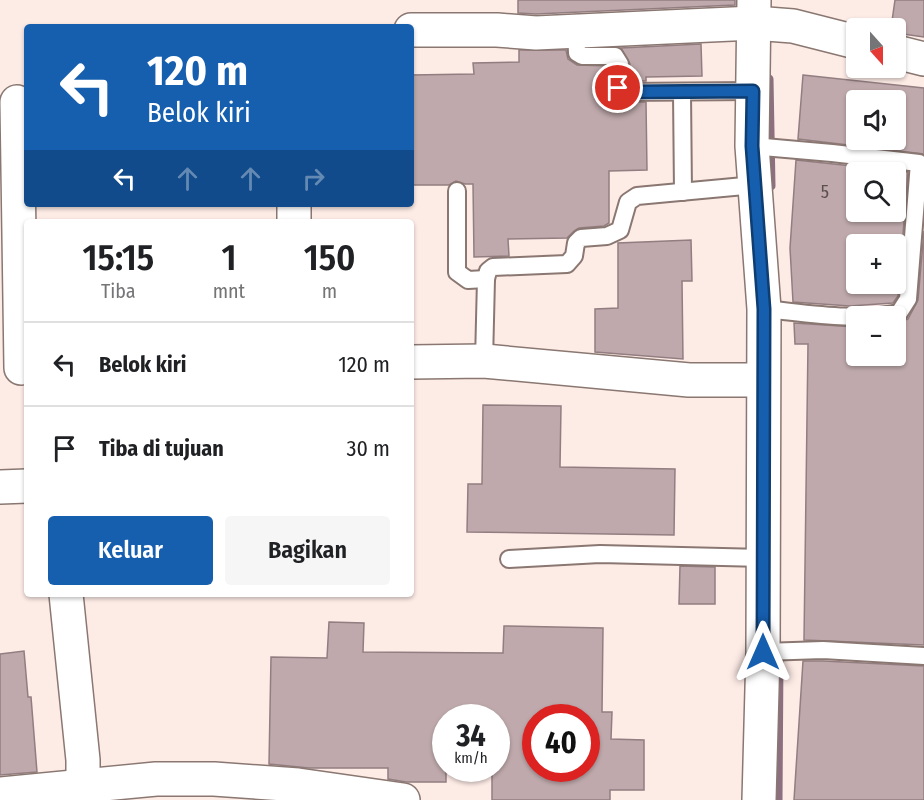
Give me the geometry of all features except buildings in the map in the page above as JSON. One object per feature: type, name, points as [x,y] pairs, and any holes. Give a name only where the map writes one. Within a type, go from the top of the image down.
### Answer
[{"type":"street","points":[[754,11],[753,91],[765,148],[755,185],[773,310],[763,380],[763,558],[769,652],[759,800]]},
{"type":"street","points":[[414,30],[576,32],[754,11],[793,27],[846,40]]},
{"type":"street","points":[[906,54],[924,59]]},
{"type":"street","points":[[16,369],[17,102]]},
{"type":"street","points":[[414,362],[484,361],[688,380],[763,380]]},
{"type":"street","points":[[0,487],[24,486]]},
{"type":"street","points":[[66,597],[83,760],[83,787]]},
{"type":"street","points":[[0,794],[156,779],[214,779],[298,784],[403,800]]},
{"type":"lane","points":[[576,32],[577,53],[582,56],[615,56],[620,64],[618,88],[622,92],[753,91]]},
{"type":"lane","points":[[682,93],[683,192]]},
{"type":"lane","points":[[765,148],[922,163],[908,299],[899,313],[883,316],[832,315],[773,310]]},
{"type":"lane","points":[[484,361],[486,279],[488,271],[493,267],[567,264],[574,256],[576,243],[581,238],[608,236],[620,230],[628,202],[637,196],[755,185]]},
{"type":"lane","points":[[457,191],[457,272],[468,280],[486,279]]},
{"type":"lane","points":[[509,559],[600,554],[763,558]]},
{"type":"lane","points":[[769,652],[823,650],[924,656]]},
{"type":"waterway","points":[[769,79],[771,186]]},
{"type":"waterway","points":[[778,800],[779,658]]},
{"type":"route","points":[[618,88],[622,92],[753,91],[752,146],[764,309],[763,652]]}]
